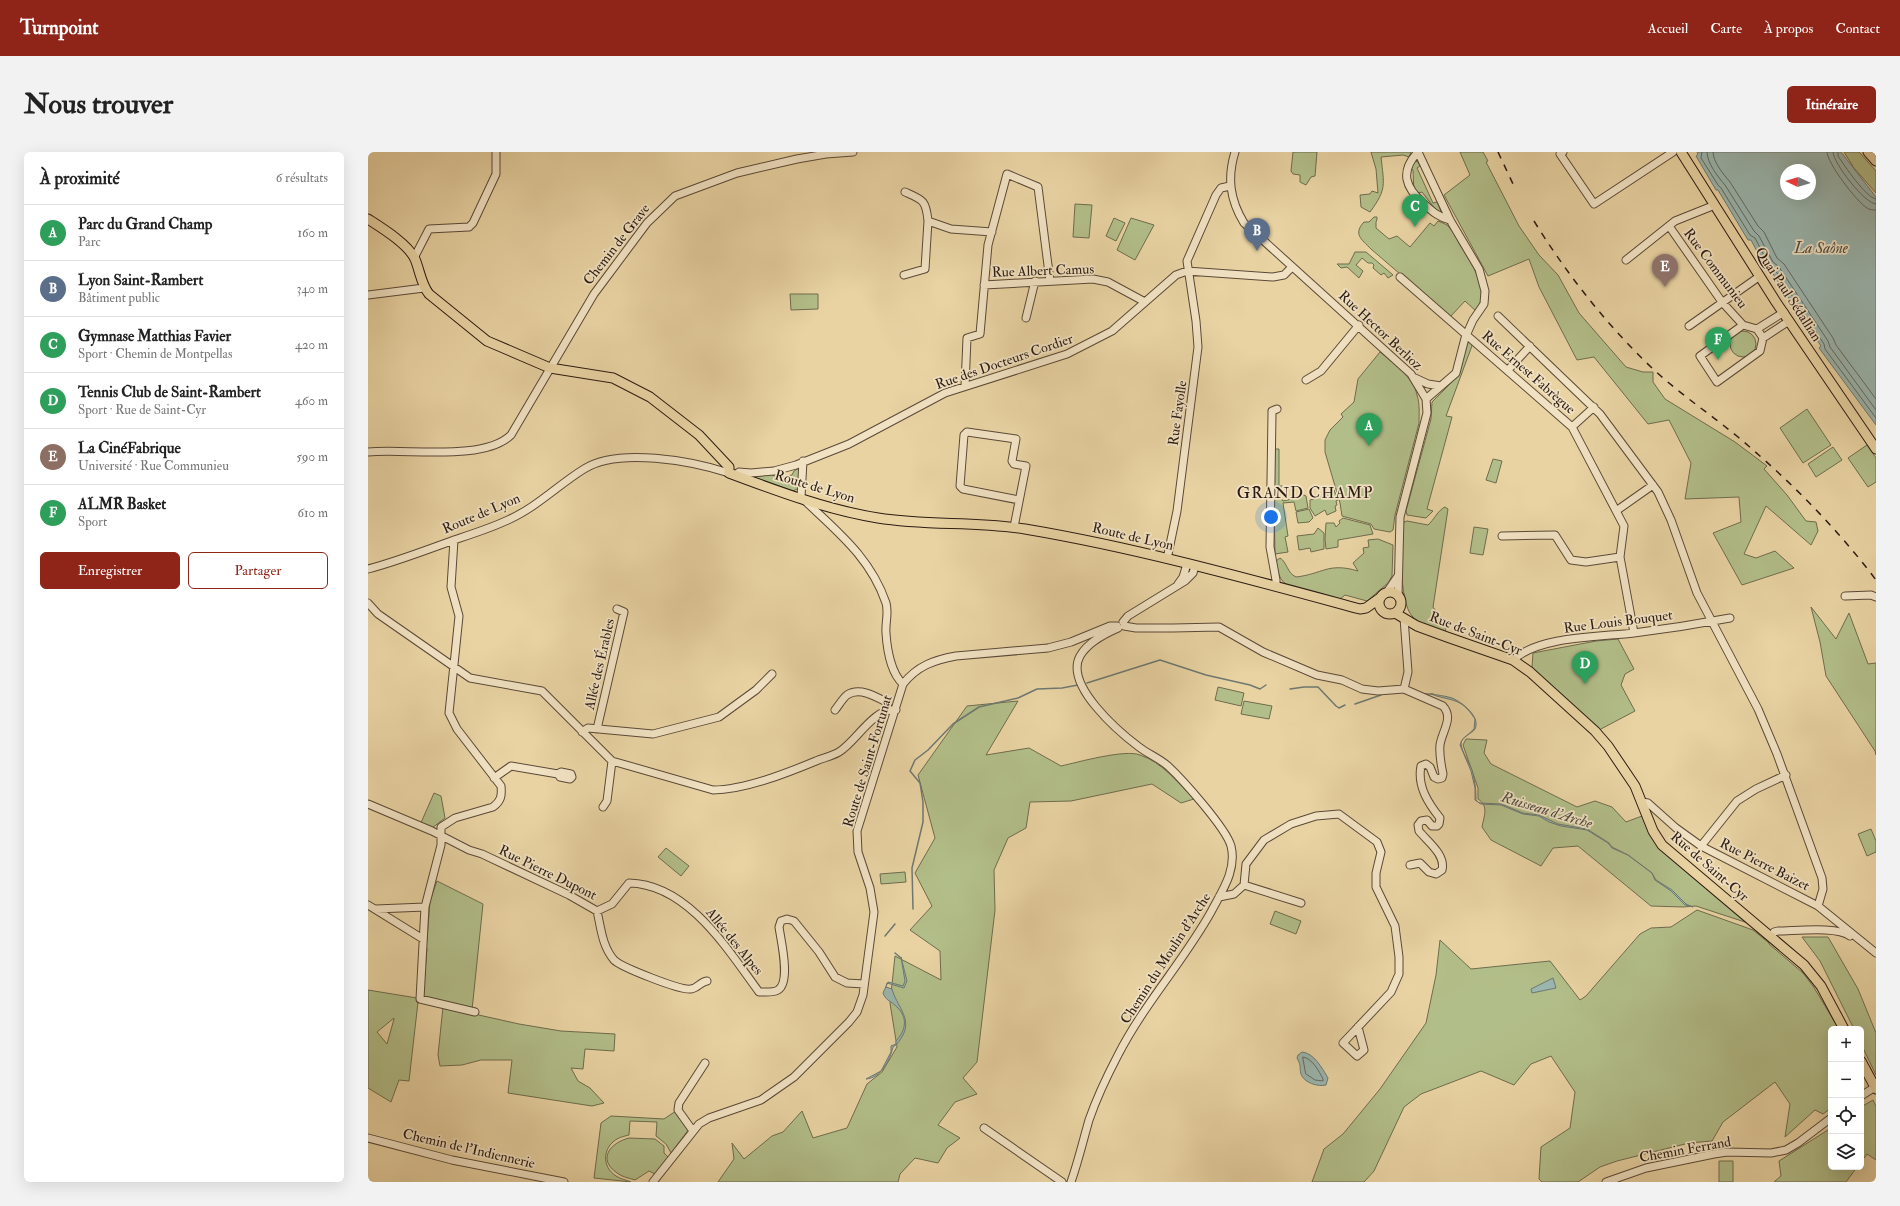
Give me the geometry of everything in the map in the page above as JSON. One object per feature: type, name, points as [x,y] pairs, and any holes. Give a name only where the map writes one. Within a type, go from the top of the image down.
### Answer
[{"type":"main road","name":"Quai Paul Sédallian","points":[[1681,152],[1760,276],[1876,449]]},
{"type":"main road","points":[[1869,152],[1876,161]]},
{"type":"main road","points":[[368,219],[401,243],[414,258],[424,288],[483,339],[550,368],[613,378],[650,397],[699,435],[729,467],[732,474]]},
{"type":"main road","name":"Route de Lyon","points":[[732,474],[842,510],[879,518],[923,523],[1014,527],[1082,539],[1276,586]]},
{"type":"main road","points":[[1276,586],[1360,609],[1366,608],[1381,610],[1388,614],[1397,609],[1398,596],[1393,593],[1383,595],[1366,608]]},
{"type":"main road","points":[[1381,610],[1379,605],[1383,595]]},
{"type":"main road","name":"Rue de Saint-Cyr","points":[[1397,609],[1406,619],[1418,626],[1447,638],[1513,660],[1530,672],[1595,731],[1628,774],[1642,802],[1653,831],[1662,845],[1804,965],[1815,977],[1842,1026]]},
{"type":"main road","points":[[1862,1062],[1875,1088]]},
{"type":"street","points":[[414,258],[429,229],[469,227],[473,223],[496,174],[496,152]]},
{"type":"street","name":"Chemin de Grave","points":[[368,452],[468,451],[498,444],[511,435],[594,294],[647,223],[675,196],[737,173],[797,159],[826,154],[853,152]]},
{"type":"street","points":[[1235,152],[1230,171],[1230,186],[1224,186],[1216,195],[1187,261],[1187,271],[1273,277],[1284,275],[1292,267]]},
{"type":"street","points":[[1418,152],[1407,170],[1407,184],[1410,190],[1438,217],[1450,220]]},
{"type":"street","points":[[1398,596],[1400,517],[1427,413],[1425,396],[1441,386],[1456,373],[1466,334],[1484,304],[1485,291],[1479,269],[1450,220],[1418,152]]},
{"type":"street","points":[[1562,153],[1594,204],[1673,152]]},
{"type":"street","points":[[965,386],[967,338],[980,334],[988,245],[1007,174],[1038,187],[1050,281]]},
{"type":"street","name":"Rue Hector Berlioz","points":[[1230,186],[1234,206],[1244,223],[1359,325],[1414,377],[1425,396]]},
{"type":"street","points":[[904,275],[925,269],[928,221],[927,207],[922,200],[905,192]]},
{"type":"street","points":[[1626,260],[1675,221],[1715,205]]},
{"type":"street","points":[[928,221],[951,229],[992,232]]},
{"type":"street","name":"Rue Communieu","points":[[1669,226],[1722,302],[1743,325]]},
{"type":"street","name":"Rue des Docteurs Cordier","points":[[732,474],[739,472],[751,473],[774,471],[796,465],[849,444],[945,393],[1067,354],[1112,331],[1176,275],[1187,271]]},
{"type":"street","name":"Rue Fayolle","points":[[1167,559],[1176,511],[1198,347],[1196,321],[1187,271]]},
{"type":"street","points":[[1689,326],[1760,276]]},
{"type":"street","name":"Rue Ernest Fabrègue","points":[[1400,277],[1572,427],[1624,526],[1620,557],[1634,633]]},
{"type":"street","name":"Rue Albert Camus","points":[[984,285],[1093,279],[1108,282],[1145,302]]},
{"type":"street","points":[[1026,318],[1035,281]]},
{"type":"street","points":[[368,296],[424,288]]},
{"type":"street","points":[[1757,329],[1784,312]]},
{"type":"street","points":[[1498,316],[1594,407],[1658,492],[1671,520],[1697,593],[1758,709],[1786,775],[1822,878],[1824,889],[1818,906]]},
{"type":"street","points":[[1763,338],[1757,329],[1743,325],[1700,356],[1717,382],[1760,351],[1763,338],[1790,321]]},
{"type":"street","points":[[1306,380],[1321,372],[1359,325]]},
{"type":"street","points":[[1508,370],[1530,346]]},
{"type":"street","points":[[1414,377],[1428,384],[1441,386]]},
{"type":"street","points":[[1572,427],[1594,407]]},
{"type":"street","points":[[1276,586],[1270,547],[1272,411],[1277,410]]},
{"type":"street","points":[[1014,527],[1026,466],[1014,464],[1012,462],[1016,439],[967,432],[964,435],[960,486],[963,489],[1019,500]]},
{"type":"street","name":"Route de Lyon","points":[[368,569],[392,563],[509,520],[537,504],[583,469],[606,460],[638,458],[680,461],[707,466],[732,474]]},
{"type":"street","points":[[803,461],[801,497],[854,548],[868,566],[886,603],[888,611],[885,633],[891,660],[899,680],[903,684]]},
{"type":"street","points":[[1616,511],[1653,485]]},
{"type":"street","points":[[1502,536],[1555,535],[1572,560],[1586,562],[1620,557]]},
{"type":"street","points":[[454,540],[451,587],[459,616],[448,713],[457,729],[501,786],[502,795],[498,803],[493,807],[455,818],[446,822],[441,827],[439,852],[425,907],[423,939],[424,957],[420,999],[474,1012]]},
{"type":"street","name":"Route de Saint-Fortunat","points":[[652,1182],[699,1124],[709,1118],[760,1100],[794,1077],[849,1022],[857,1012],[861,1004],[874,912],[870,888],[858,852],[857,831],[892,709],[903,684],[911,674],[918,668],[942,659],[956,656],[1048,648],[1071,642],[1110,626],[1120,625],[1128,616],[1177,586],[1191,565]]},
{"type":"street","points":[[1383,595],[1398,576]]},
{"type":"street","points":[[1845,596],[1871,595],[1876,597]]},
{"type":"street","points":[[368,603],[378,614],[470,678],[542,691],[612,761],[713,790],[727,790],[795,770],[839,752],[878,715],[892,709],[886,702],[868,693],[853,692],[846,695],[836,710]]},
{"type":"street","name":"Allée des Érables","points":[[597,729],[624,612],[617,609]]},
{"type":"street","name":"Rue Louis Bouquet","points":[[1513,660],[1521,653],[1558,642],[1634,633],[1730,618]]},
{"type":"street","points":[[1404,689],[1408,672],[1406,619]]},
{"type":"street","points":[[1120,625],[1136,628],[1220,627],[1263,652],[1317,675],[1342,680],[1362,689],[1390,691],[1404,689],[1443,706],[1448,711],[1439,757],[1444,774],[1442,778],[1438,779],[1434,777],[1430,767],[1426,764],[1421,766],[1420,773],[1427,802],[1440,818],[1439,824],[1437,826],[1432,826],[1427,820],[1421,821],[1418,825],[1419,831],[1442,858],[1442,870],[1436,874],[1429,872],[1420,863],[1410,865]]},
{"type":"street","name":"Chemin du Moulin d'Arche","points":[[1071,1182],[1096,1102],[1118,1054],[1162,986],[1194,941],[1219,897],[1232,870],[1231,845],[1217,821],[1167,765],[1132,742],[1101,713],[1086,696],[1078,672],[1078,661],[1081,655],[1099,637],[1120,625]]},
{"type":"street","points":[[582,732],[588,728],[652,734],[719,717],[756,690],[772,674]]},
{"type":"street","points":[[603,807],[607,801],[612,761]]},
{"type":"street","points":[[494,778],[511,766],[558,774]]},
{"type":"street","points":[[1701,846],[1737,801],[1756,788],[1786,775]]},
{"type":"street","name":"Rue Pierre Baizet","points":[[1642,802],[1648,803],[1676,828],[1701,846],[1818,906],[1876,953]]},
{"type":"street","name":"Rue Pierre Dupont","points":[[368,804],[432,831],[441,837],[469,850],[482,854],[569,895],[597,911],[604,944],[615,961],[657,980],[689,990],[697,988],[707,981]]},
{"type":"street","points":[[1219,897],[1234,894],[1244,885],[1246,864],[1264,840],[1291,824],[1316,816],[1339,814],[1377,842],[1381,852],[1376,873],[1376,887],[1395,926],[1399,974],[1391,992],[1358,1027]]},
{"type":"street","name":"Allée des Alpes","points":[[597,911],[612,904],[629,883],[640,883],[662,891],[695,911],[722,942],[759,992],[777,991],[784,985],[785,971],[779,927],[781,921],[787,919],[794,921],[819,952],[835,977],[847,983],[864,984]]},
{"type":"street","points":[[1244,885],[1301,902]]},
{"type":"street","points":[[368,905],[423,939]]},
{"type":"street","points":[[376,909],[425,907]]},
{"type":"street","points":[[1831,917],[1833,931]]},
{"type":"street","points":[[1833,931],[1841,924]]},
{"type":"street","points":[[1771,937],[1778,931],[1833,931],[1846,932],[1853,938],[1858,938]]},
{"type":"street","points":[[693,1130],[678,1110],[679,1103],[705,1063]]},
{"type":"street","points":[[1864,1094],[1875,1088]]},
{"type":"street","name":"Chemin Ferrand","points":[[1606,1182],[1646,1168],[1714,1154],[1727,1152],[1772,1153],[1786,1150],[1798,1144],[1828,1120]]},
{"type":"street","points":[[984,1128],[1062,1182]]},
{"type":"street","name":"Chemin de l'Indiennerie","points":[[368,1138],[452,1160],[564,1182]]},
{"type":"green space","points":[[1293,152],[1317,152],[1315,176],[1311,177],[1306,185],[1300,182],[1300,175],[1293,174],[1291,171]]},
{"type":"green space","points":[[1371,152],[1411,152],[1409,157],[1403,155],[1381,157],[1383,174],[1382,192],[1370,212],[1361,207],[1360,195],[1370,194],[1372,191],[1378,193],[1376,169]]},
{"type":"green space","points":[[1460,152],[1483,152],[1488,161],[1486,162],[1519,226],[1539,255],[1558,275],[1579,313],[1626,367],[1643,372],[1653,372],[1653,382],[1665,399],[1735,442],[1767,466],[1764,469],[1787,495],[1806,521],[1816,522],[1818,531],[1811,545],[1766,506],[1744,554],[1756,558],[1775,551],[1794,568],[1742,585],[1713,533],[1741,522],[1739,497],[1685,499],[1691,463],[1669,420],[1648,424],[1594,357],[1577,360],[1539,287],[1529,259],[1488,276],[1444,195],[1470,175]]},
{"type":"green space","points":[[1844,152],[1859,152],[1876,171],[1876,193],[1854,168]]},
{"type":"green space","points":[[1415,161],[1418,162],[1420,166],[1417,168],[1433,203],[1437,202],[1443,216],[1440,215],[1422,192],[1414,194],[1413,170],[1410,168]]},
{"type":"green space","points":[[1075,204],[1092,205],[1089,238],[1073,237]]},
{"type":"green space","points":[[1374,217],[1377,217],[1376,228],[1389,239],[1397,236],[1410,247],[1430,223],[1434,226],[1438,221],[1446,224],[1452,231],[1478,277],[1481,294],[1480,303],[1476,311],[1465,301],[1450,317],[1371,249],[1360,236],[1359,230],[1364,222],[1369,222]]},
{"type":"green space","points":[[1114,218],[1125,223],[1116,241],[1106,236]]},
{"type":"green space","points":[[1131,218],[1154,225],[1135,260],[1117,250]]},
{"type":"green space","points":[[1355,252],[1366,252],[1393,275],[1388,278],[1384,273],[1381,275],[1373,268],[1374,265],[1372,263],[1368,263],[1362,258],[1356,265],[1363,271],[1359,278],[1347,267],[1341,268],[1337,264],[1349,264]]},
{"type":"green space","points":[[790,294],[818,294],[818,309],[791,310]]},
{"type":"green space","points":[[1743,331],[1752,335],[1756,344],[1752,353],[1743,357],[1734,353],[1730,344],[1734,335]]},
{"type":"green space","points":[[1471,341],[1473,343],[1446,416],[1452,417],[1427,509],[1433,511],[1426,518],[1407,515],[1406,511],[1431,419],[1432,402],[1459,375],[1467,342]]},
{"type":"green space","points":[[1380,352],[1407,376],[1415,388],[1419,405],[1419,423],[1395,515],[1393,530],[1390,532],[1374,529],[1371,524],[1342,516],[1340,503],[1325,452],[1325,440],[1330,430],[1343,417],[1341,414],[1354,402],[1358,379]]},
{"type":"green space","points":[[1807,409],[1831,445],[1803,463],[1780,428]]},
{"type":"green space","points":[[1867,445],[1876,458],[1876,482],[1868,487],[1848,458]]},
{"type":"green space","points":[[1833,447],[1842,460],[1816,477],[1808,464]]},
{"type":"green space","points":[[1275,449],[1279,449],[1279,486],[1283,486],[1278,490],[1274,487]]},
{"type":"green space","points":[[1493,459],[1502,461],[1496,483],[1486,480]]},
{"type":"green space","points":[[799,468],[799,488],[793,491],[753,477],[771,474],[778,478],[792,475],[794,471]]},
{"type":"green space","points":[[1334,490],[1338,500],[1336,501],[1337,505],[1335,506],[1336,511],[1327,515],[1325,510],[1315,516],[1310,508],[1310,500],[1327,495],[1326,493]]},
{"type":"green space","points":[[1299,493],[1306,496],[1308,508],[1296,511],[1294,502],[1283,503],[1288,536],[1285,537],[1288,552],[1275,554],[1275,497],[1280,497],[1283,501],[1300,497]]},
{"type":"green space","points":[[1445,507],[1448,509],[1433,607],[1444,622],[1446,629],[1445,633],[1419,622],[1412,616],[1408,609],[1403,585],[1401,556],[1404,522],[1407,521],[1428,525],[1440,510]]},
{"type":"green space","points":[[1309,509],[1313,518],[1309,522],[1298,523],[1296,512]]},
{"type":"green space","points":[[1343,518],[1370,525],[1373,534],[1338,540],[1338,547],[1326,549],[1326,523],[1334,523],[1336,527],[1340,523],[1339,521]]},
{"type":"green space","points":[[1474,527],[1488,529],[1483,555],[1470,553]]},
{"type":"green space","points":[[1318,528],[1324,533],[1324,549],[1311,552],[1310,548],[1299,550],[1297,536],[1314,534]]},
{"type":"green space","points":[[1378,539],[1393,545],[1392,576],[1388,583],[1367,601],[1345,595],[1340,599],[1290,586],[1283,582],[1277,569],[1276,561],[1280,558],[1291,573],[1296,577],[1305,576],[1332,568],[1358,571],[1353,563],[1364,553],[1363,548],[1369,547],[1368,540]]},
{"type":"green space","points":[[1811,607],[1836,639],[1849,613],[1868,664],[1876,663],[1876,755],[1875,751],[1826,676],[1820,642]]},
{"type":"green space","points":[[1618,639],[1634,669],[1625,674],[1621,685],[1635,711],[1599,730],[1539,676],[1532,667],[1533,653],[1596,641]]},
{"type":"green space","points":[[1218,687],[1244,693],[1241,706],[1215,700]]},
{"type":"green space","points":[[1018,701],[986,755],[1029,748],[1061,766],[1113,755],[1140,755],[1148,758],[1163,768],[1194,799],[1181,803],[1152,784],[1071,801],[1030,802],[1026,828],[1008,838],[994,870],[995,910],[977,1062],[963,1078],[977,1094],[955,1102],[938,1125],[960,1138],[947,1148],[938,1163],[915,1158],[900,1174],[898,1182],[718,1182],[734,1159],[732,1143],[744,1159],[772,1136],[783,1132],[802,1111],[813,1138],[847,1128],[867,1084],[882,1072],[897,1047],[890,1003],[895,956],[941,980],[940,951],[910,930],[932,906],[915,873],[935,838],[918,775],[967,706]]},
{"type":"green space","points":[[1244,701],[1272,706],[1269,719],[1241,714]]},
{"type":"green space","points":[[1466,739],[1487,740],[1484,753],[1491,764],[1577,807],[1595,801],[1612,807],[1626,822],[1642,816],[1649,833],[1664,853],[1751,924],[1696,906],[1651,906],[1578,846],[1553,848],[1541,866],[1491,840],[1482,827],[1485,808],[1478,799],[1478,788],[1463,745]]},
{"type":"green space","points":[[434,793],[441,796],[445,818],[432,828],[420,825]]},
{"type":"green space","points":[[1871,829],[1876,841],[1876,852],[1867,856],[1858,834]]},
{"type":"green space","points":[[666,848],[689,866],[681,876],[658,857]]},
{"type":"green space","points":[[905,872],[906,882],[881,884],[880,874]]},
{"type":"green space","points":[[437,881],[483,904],[472,1010],[423,997],[427,948],[425,947],[427,940],[430,901]]},
{"type":"green space","points":[[1697,910],[1753,930],[1803,973],[1813,986],[1837,1026],[1828,1026],[1828,1110],[1823,1114],[1815,1110],[1785,1137],[1790,1104],[1775,1082],[1723,1122],[1712,1141],[1689,1143],[1617,1161],[1600,1167],[1578,1182],[1542,1182],[1539,1179],[1541,1147],[1570,1128],[1575,1092],[1551,1056],[1531,1064],[1514,1085],[1481,1071],[1421,1094],[1404,1107],[1374,1171],[1364,1182],[1312,1182],[1324,1149],[1343,1134],[1380,1089],[1426,1023],[1436,975],[1440,940],[1471,969],[1550,961],[1580,1000],[1586,996],[1640,934],[1651,928],[1671,927]]},
{"type":"green space","points":[[1275,911],[1301,921],[1296,934],[1270,924]]},
{"type":"green space","points":[[1802,937],[1828,937],[1858,989],[1876,1033],[1876,1075],[1864,1050],[1864,1026],[1852,1026],[1820,961]]},
{"type":"green space","points":[[368,990],[417,998],[418,1002],[409,1081],[399,1080],[391,1102],[368,1088]],"holes":[[[394,1018],[387,1044],[377,1032]]]},
{"type":"green space","points":[[443,1007],[519,1024],[561,1031],[615,1034],[614,1051],[585,1049],[583,1069],[571,1068],[578,1081],[590,1088],[604,1103],[592,1106],[508,1093],[512,1060],[481,1060],[462,1065],[440,1066],[438,1055]]},
{"type":"green space","points":[[1873,1100],[1876,1106],[1876,1160],[1867,1154],[1864,1158],[1864,1105]]},
{"type":"green space","points":[[676,1111],[689,1129],[671,1153],[666,1144],[656,1136],[657,1122],[630,1121],[629,1135],[618,1138],[612,1143],[606,1152],[606,1163],[611,1172],[618,1177],[631,1182],[594,1178],[601,1123],[611,1116],[664,1119]]},
{"type":"green space","points":[[1828,1130],[1828,1170],[1855,1170],[1846,1182],[1774,1182],[1781,1176],[1779,1161]]},
{"type":"green space","points":[[629,1138],[655,1139],[664,1146],[664,1153],[668,1157],[655,1174],[649,1171],[635,1180],[621,1176],[611,1168],[607,1157],[608,1152],[622,1140]]},
{"type":"green space","points":[[1719,1161],[1733,1161],[1733,1182],[1719,1182]]},
{"type":"water","name":"La Saône","points":[[1697,152],[1841,152],[1876,197],[1876,425],[1819,348],[1821,346],[1771,271],[1768,272],[1751,240],[1748,240],[1696,156],[1698,154]]},
{"type":"water","points":[[1431,694],[1452,698],[1470,710],[1474,718],[1465,707],[1455,701]]},
{"type":"water","points":[[1475,720],[1476,724],[1474,731],[1467,735],[1474,729]]},
{"type":"water","points":[[1461,741],[1473,774],[1475,785],[1476,800],[1478,802],[1475,800],[1475,788],[1471,771],[1460,745]]},
{"type":"water","points":[[1480,803],[1501,804],[1523,813],[1539,815],[1558,824],[1587,829],[1609,843],[1612,847],[1628,855],[1612,848],[1608,843],[1587,830],[1561,826],[1549,822],[1539,816],[1523,814],[1501,805]]},
{"type":"water","points":[[1652,873],[1656,880],[1672,890],[1686,904],[1693,907],[1685,905],[1671,891],[1655,880]]},
{"type":"water","points":[[901,957],[907,981],[904,988],[887,983],[903,986],[905,981]]},
{"type":"water","points":[[1553,978],[1556,988],[1532,993],[1531,989]]},
{"type":"water","points":[[886,986],[892,989],[905,1017],[906,1023],[903,1035],[896,1045],[893,1047],[887,1063],[881,1071],[891,1052],[891,1046],[896,1044],[896,1041],[904,1028],[904,1020],[901,1011],[884,996],[883,993]]},
{"type":"water","points":[[1302,1052],[1314,1058],[1320,1066],[1328,1078],[1326,1085],[1312,1084],[1305,1080],[1300,1072],[1297,1058]]},
{"type":"water","points":[[881,1071],[876,1075],[866,1079]]},
{"type":"waterway","name":"Ruisseau d'Arche","points":[[1087,683],[1160,660],[1206,675],[1250,685],[1260,689],[1266,685]]},
{"type":"waterway","name":"Ruisseau d'Arche","points":[[913,909],[912,868],[923,822],[923,802],[920,783],[910,771],[915,760],[928,750],[953,724],[979,707],[1018,698],[1037,689],[1062,688],[1078,685]]},
{"type":"waterway","name":"Ruisseau d'Arche","points":[[1290,689],[1318,687],[1336,706],[1339,708],[1345,705]]},
{"type":"waterway","name":"Ruisseau d'Arche","points":[[1423,694],[1433,694]]},
{"type":"waterway","name":"Ruisseau d'Arche","points":[[1355,704],[1381,695]]},
{"type":"waterway","name":"Ruisseau d'Arche","points":[[885,936],[895,924]]},
{"type":"waterway","name":"Ruisseau d'Arche","points":[[895,953],[901,958]]},
{"type":"railway","points":[[1498,152],[1513,184]]},
{"type":"railway","points":[[1534,221],[1574,280],[1604,317],[1636,352],[1663,378],[1738,437],[1794,487],[1845,541],[1876,580]]},
{"type":"place","name":"Gymnase Matthias Favier","points":[[1415,227]]},
{"type":"place","name":"Lyon Saint-Rambert","points":[[1257,251]]},
{"type":"place","name":"La CinéFabrique","points":[[1665,287]]},
{"type":"place","name":"ALMR Basket","points":[[1718,360]]},
{"type":"place","name":"Parc du Grand Champ","points":[[1369,446]]},
{"type":"place","name":"Tennis Club de Saint-Rambert","points":[[1585,684]]},
{"type":"district","name":"GRAND CHAMP","points":[[1305,492]]}]
